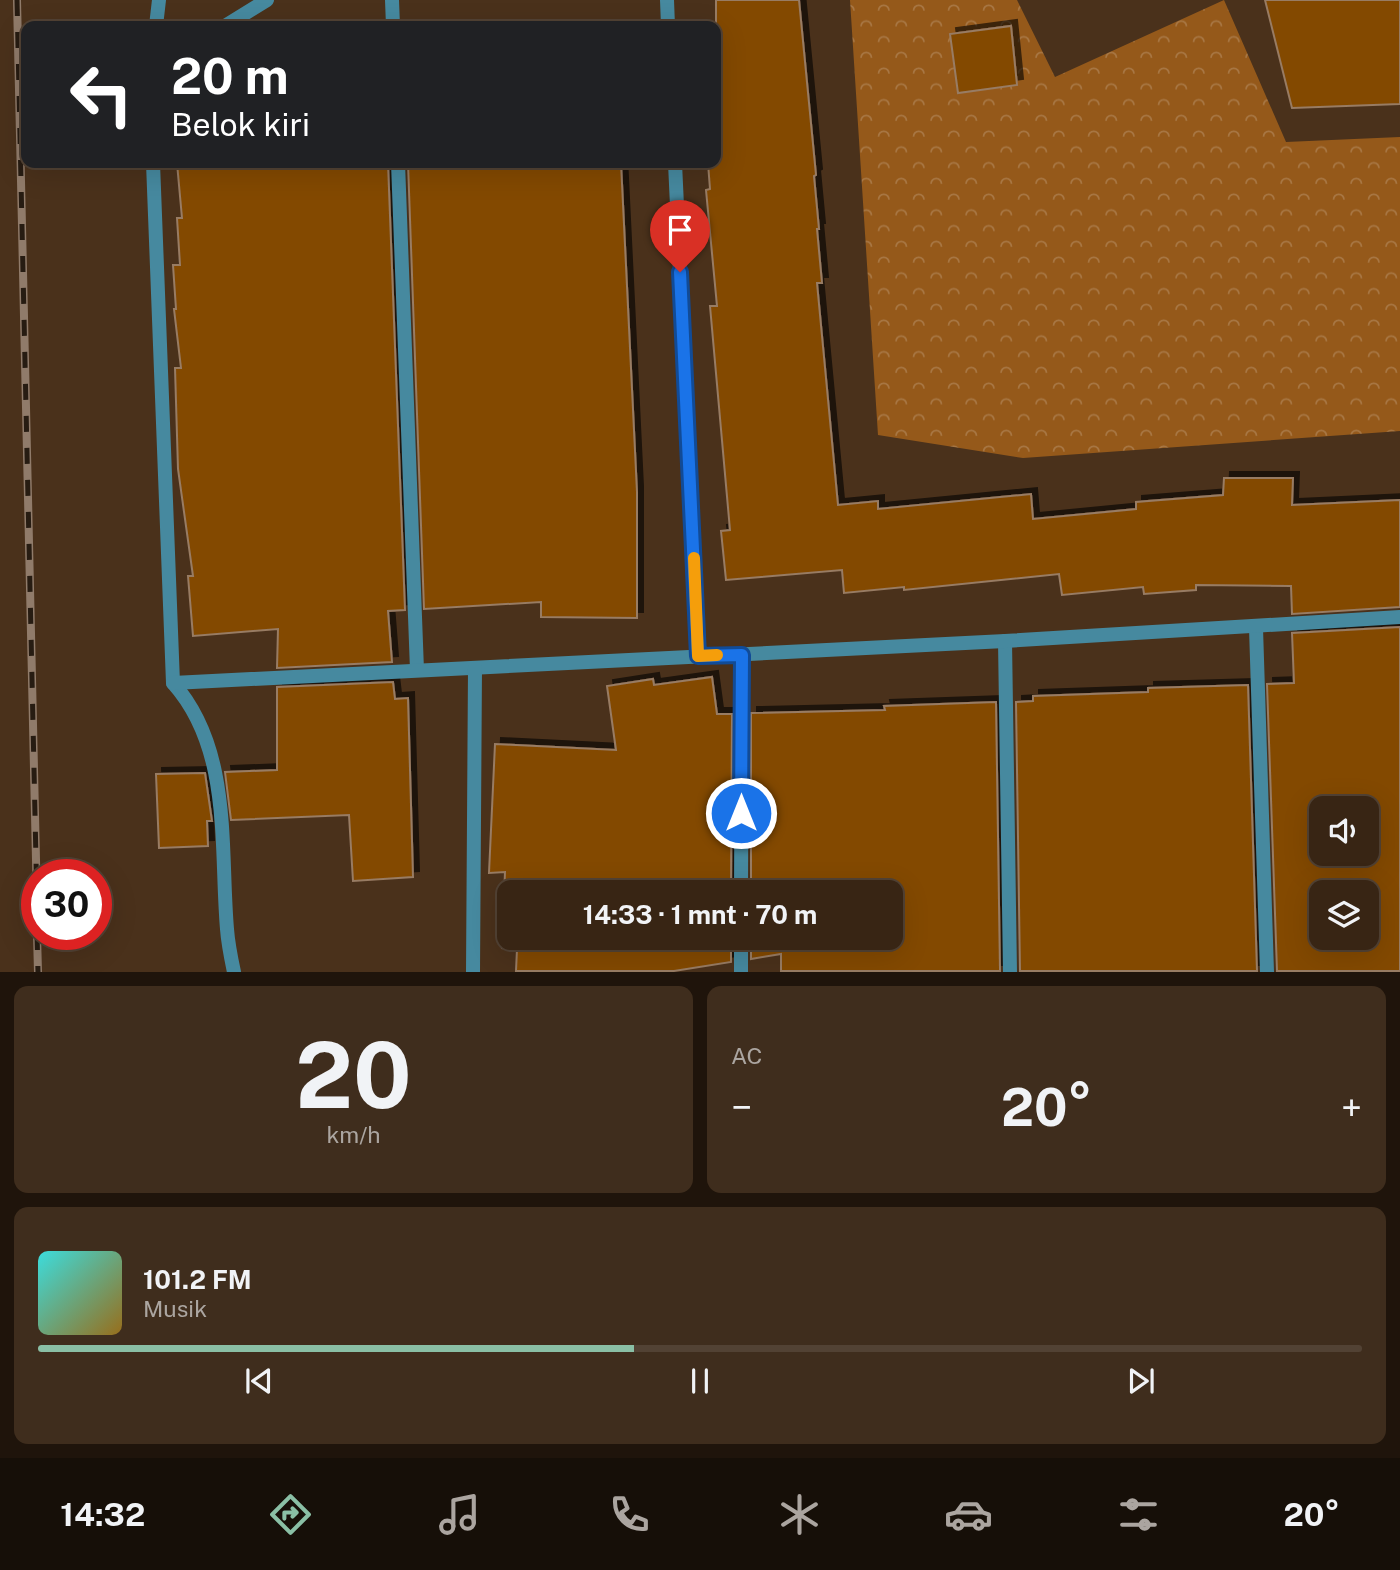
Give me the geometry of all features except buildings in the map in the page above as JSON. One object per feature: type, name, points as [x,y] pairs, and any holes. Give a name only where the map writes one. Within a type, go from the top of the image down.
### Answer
[{"type":"street","points":[[157,21],[159,0]]},
{"type":"street","points":[[392,0],[393,21]]},
{"type":"street","points":[[667,0],[668,21]]},
{"type":"street","points":[[233,21],[265,1]]},
{"type":"street","points":[[153,168],[173,683],[187,699],[201,724],[213,765],[221,804],[227,932],[234,971]]},
{"type":"street","points":[[398,168],[416,670]]},
{"type":"street","points":[[675,168],[698,656]]},
{"type":"street","points":[[173,683],[1256,628],[1400,617]]},
{"type":"street","points":[[1256,628],[1268,971]]},
{"type":"street","points":[[1004,641],[1010,971]]},
{"type":"street","points":[[741,880],[742,655]]},
{"type":"street","points":[[473,971],[475,668]]},
{"type":"street","points":[[741,950],[741,971]]},
{"type":"green space","points":[[850,0],[1017,0],[1055,77],[1224,0],[1286,142],[1400,137],[1400,431],[1023,458],[878,435]]},
{"type":"railway","points":[[17,0],[36,859]]},
{"type":"railway","points":[[37,950],[38,972]]},
{"type":"slow traffic","points":[[694,558],[698,656],[717,655]]},
{"type":"route","points":[[680,272],[698,656],[742,655],[741,813]]}]
